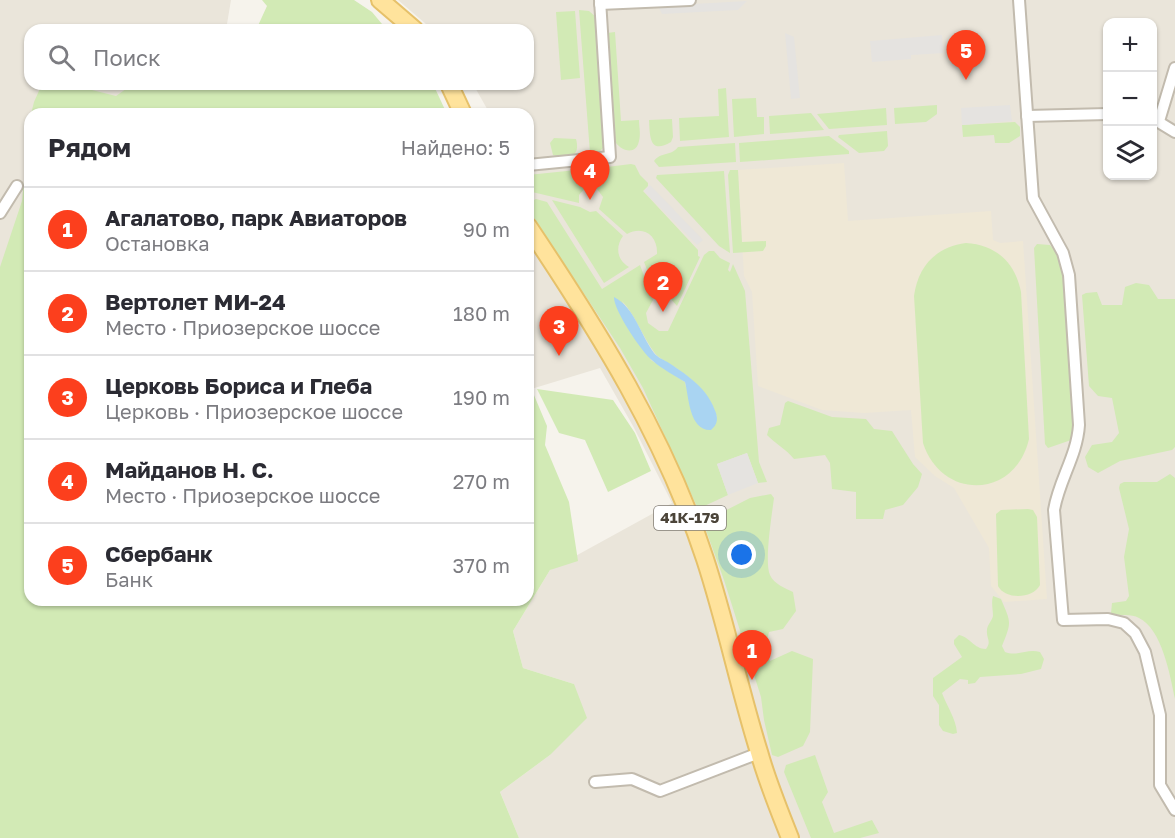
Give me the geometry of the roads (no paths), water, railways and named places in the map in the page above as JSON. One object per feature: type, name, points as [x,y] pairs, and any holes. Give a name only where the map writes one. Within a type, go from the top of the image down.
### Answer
[{"type":"main road","points":[[380,0],[408,24]]},
{"type":"main road","points":[[453,90],[460,108]]},
{"type":"main road","name":"41К-179","points":[[534,235],[595,328],[636,399],[665,459],[705,558],[759,753],[790,838]]},
{"type":"street","points":[[534,164],[610,157],[600,2],[690,0]]},
{"type":"street","points":[[1019,0],[1033,198],[1063,252],[1069,275],[1079,425],[1078,442],[1057,494],[1054,510],[1064,620],[1108,619],[1124,623],[1135,633],[1144,652],[1160,715],[1160,785],[1175,810]]},
{"type":"street","points":[[1157,117],[1175,68]]},
{"type":"street","points":[[1027,116],[1103,114]]},
{"type":"street","points":[[1157,121],[1175,132]]},
{"type":"street","points":[[0,213],[18,186]]},
{"type":"street","points":[[595,782],[632,779],[660,791],[759,753]]},
{"type":"water","points":[[614,297],[627,308],[655,354],[677,368],[703,390],[713,405],[717,418],[711,430],[704,429],[694,419],[685,382],[653,361],[636,340],[618,311]]},
{"type":"place","name":"Сбербанк","points":[[966,80]]},
{"type":"place","name":"Майданов Н. С.","points":[[590,200]]},
{"type":"place","name":"Вертолет МИ-24","points":[[663,312]]},
{"type":"place","name":"Церковь Бориса и Глеба","points":[[559,356]]},
{"type":"place","name":"Агалатово, парк Авиаторов","points":[[752,680]]}]
